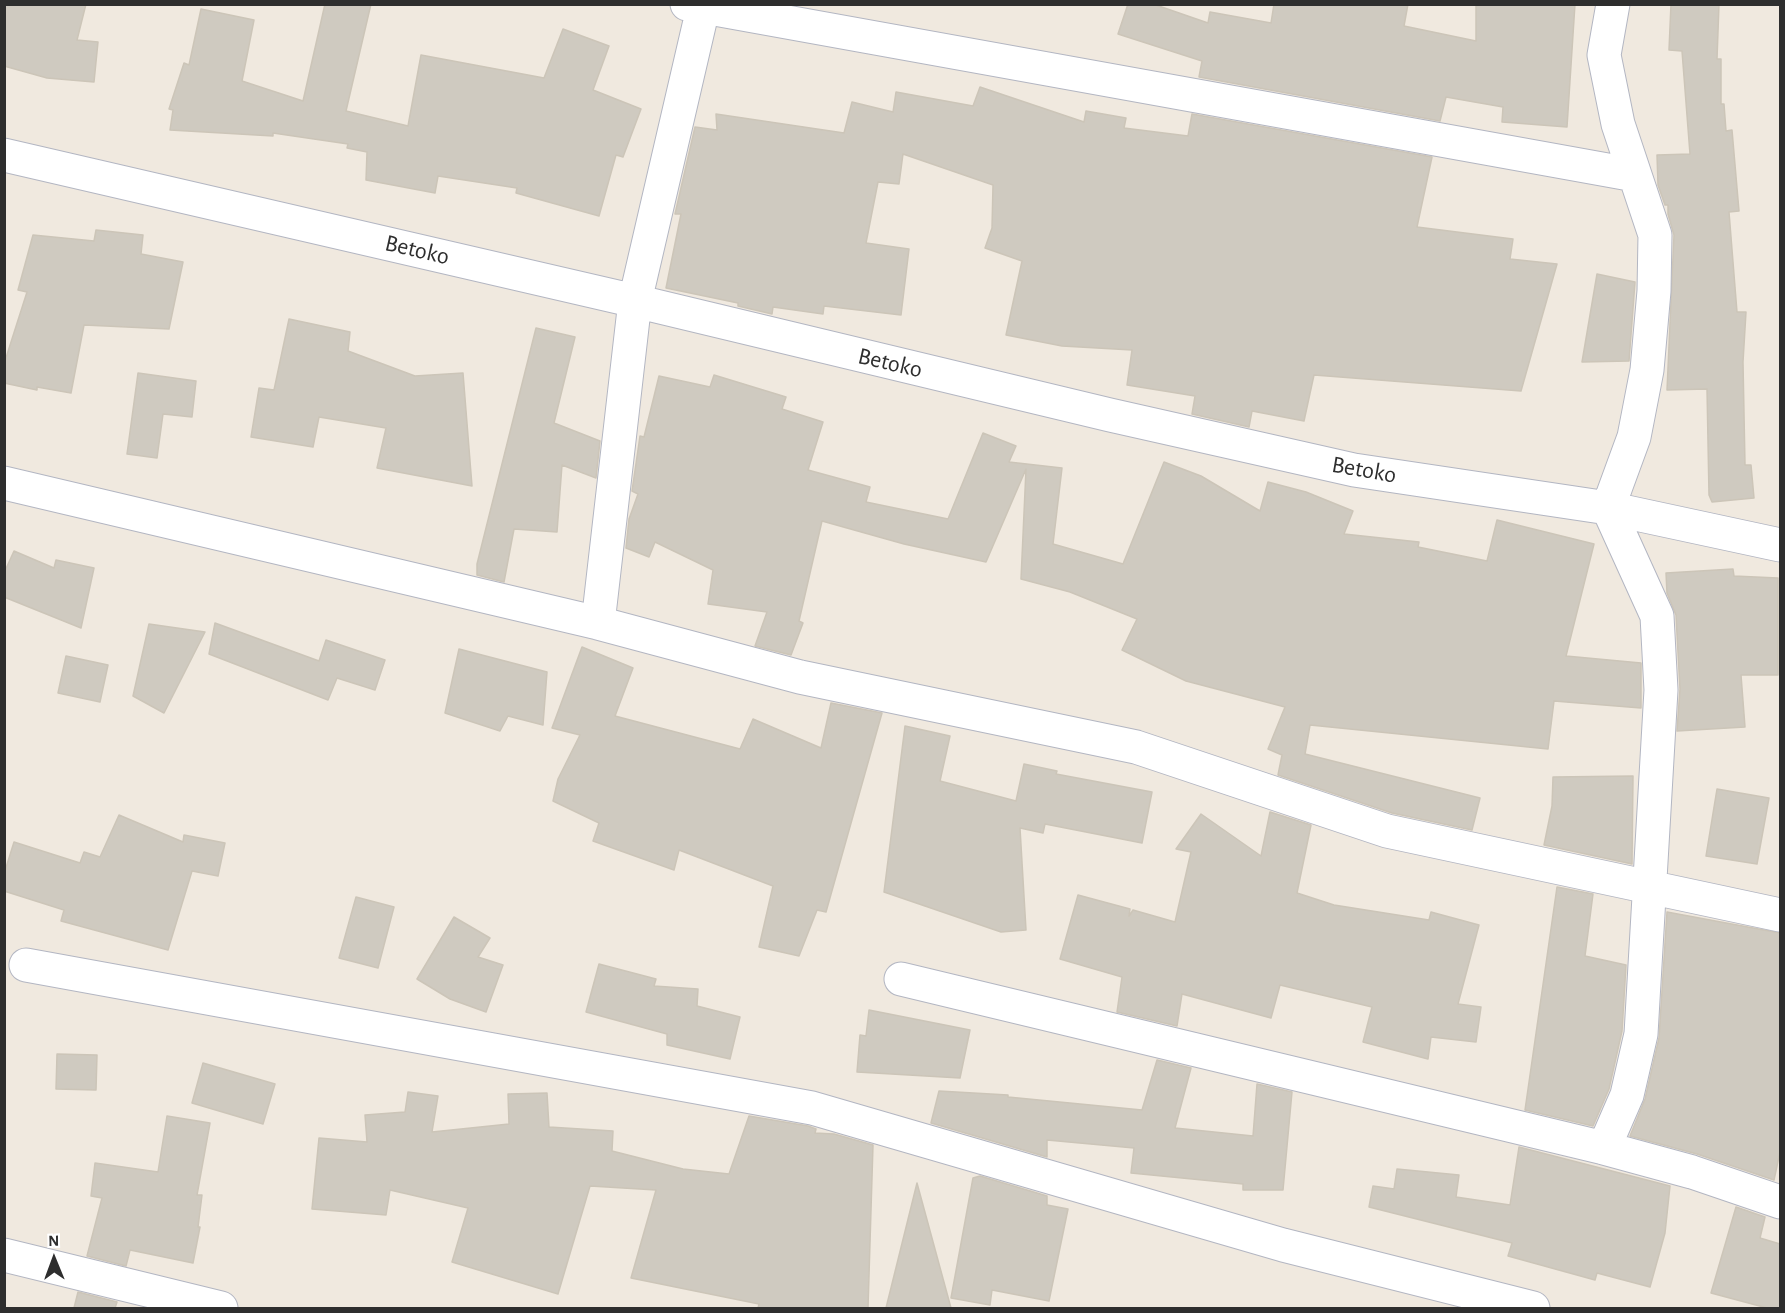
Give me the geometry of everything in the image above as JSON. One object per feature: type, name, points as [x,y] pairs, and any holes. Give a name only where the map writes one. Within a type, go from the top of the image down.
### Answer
[{"type":"street","points":[[1604,1148],[1627,1095],[1641,1034],[1661,690],[1657,616],[1608,508],[1634,437],[1647,369],[1654,291],[1655,235],[1618,124],[1604,55],[1613,4]]},
{"type":"street","points":[[598,623],[635,301],[698,6],[1635,175]]},
{"type":"street","name":"Betoko","points":[[4,155],[635,301],[1110,415],[1354,470],[1608,508],[1780,544]]},
{"type":"street","points":[[4,483],[598,623],[800,677],[1136,747],[1388,831],[1650,890],[1780,915]]},
{"type":"street","points":[[26,965],[812,1108],[1283,1245],[1533,1308]]},
{"type":"street","points":[[901,979],[1604,1148],[1692,1172],[1780,1202]]},
{"type":"street","points":[[4,1255],[221,1308]]},
{"type":"building","points":[[4,4],[86,4],[77,40],[98,42],[94,82],[47,78],[4,66]]},
{"type":"building","points":[[325,4],[371,4],[346,111],[408,126],[421,55],[544,78],[563,29],[609,46],[593,90],[641,109],[623,157],[616,155],[599,216],[516,193],[517,188],[438,176],[435,193],[366,180],[367,152],[347,148],[348,144],[273,133],[273,136],[170,130],[173,110],[169,109],[184,63],[189,65],[201,9],[254,20],[242,81],[303,101]]},
{"type":"building","points":[[1128,4],[1153,4],[1208,23],[1210,12],[1271,23],[1274,4],[1408,4],[1404,26],[1476,41],[1476,4],[1575,4],[1567,127],[1502,122],[1503,107],[1446,97],[1440,121],[1199,77],[1202,61],[1118,34]]},
{"type":"building","points":[[1671,4],[1719,4],[1717,59],[1721,59],[1721,104],[1724,104],[1726,131],[1732,130],[1739,211],[1729,212],[1737,312],[1746,312],[1743,362],[1745,465],[1751,465],[1754,498],[1712,502],[1709,495],[1707,389],[1667,390],[1674,235],[1668,205],[1665,205],[1658,185],[1657,155],[1690,154],[1682,51],[1669,50]]},
{"type":"building","points":[[980,87],[1084,122],[1086,111],[1126,118],[1124,128],[1188,136],[1192,114],[1432,157],[1417,227],[1513,239],[1510,259],[1557,264],[1521,391],[1314,375],[1304,421],[1252,411],[1249,427],[1192,414],[1195,396],[1127,385],[1132,350],[1062,346],[1006,335],[1022,261],[985,248],[992,228],[993,185],[903,154],[899,184],[878,182],[866,243],[909,249],[901,315],[824,306],[823,314],[773,307],[772,314],[738,306],[738,303],[666,288],[681,214],[675,214],[695,127],[717,130],[716,114],[844,133],[852,102],[893,112],[896,92],[973,106]]},
{"type":"building","points":[[96,230],[143,235],[141,254],[183,262],[169,329],[84,325],[71,393],[37,387],[37,390],[4,383],[4,364],[27,292],[18,290],[33,235],[94,241]]},
{"type":"building","points":[[1597,274],[1635,282],[1629,361],[1582,362]]},
{"type":"building","points":[[289,319],[350,332],[348,351],[415,376],[463,373],[472,486],[377,468],[386,428],[319,417],[313,447],[251,437],[259,388],[274,390]]},
{"type":"building","points":[[536,328],[575,337],[554,423],[600,441],[596,478],[562,465],[557,532],[514,529],[504,582],[477,575],[477,564]]},
{"type":"building","points":[[138,373],[196,381],[192,417],[163,414],[157,458],[127,454]]},
{"type":"building","points":[[714,375],[786,397],[782,409],[823,422],[808,470],[870,487],[866,502],[948,519],[983,433],[1016,446],[1009,462],[1062,468],[1053,544],[1123,564],[1164,462],[1201,476],[1260,511],[1268,482],[1306,492],[1353,511],[1344,534],[1419,542],[1418,547],[1487,561],[1497,520],[1594,544],[1566,656],[1641,663],[1641,708],[1554,701],[1548,749],[1310,725],[1305,754],[1480,798],[1472,830],[1392,813],[1278,775],[1282,755],[1268,749],[1285,707],[1186,681],[1122,650],[1137,619],[1070,592],[1021,579],[1026,469],[986,562],[904,544],[822,521],[799,621],[803,623],[791,655],[755,646],[767,612],[708,604],[713,570],[655,542],[649,557],[626,548],[629,519],[638,494],[632,491],[640,436],[644,437],[659,376],[710,387]]},
{"type":"building","points":[[14,551],[54,568],[56,560],[94,568],[81,628],[4,597],[4,573]]},
{"type":"building","points":[[1733,569],[1734,576],[1778,578],[1778,675],[1741,675],[1745,727],[1677,731],[1680,689],[1676,615],[1667,593],[1666,573]]},
{"type":"building","points":[[215,623],[319,661],[326,640],[385,660],[375,690],[337,678],[328,700],[209,654]]},
{"type":"building","points":[[149,624],[205,632],[164,713],[133,696]]},
{"type":"building","points":[[582,647],[633,668],[615,716],[740,749],[753,719],[821,748],[831,703],[882,713],[826,912],[817,910],[799,956],[759,947],[773,886],[679,850],[674,870],[593,841],[599,823],[553,801],[558,779],[580,735],[552,728]]},
{"type":"building","points":[[459,649],[547,672],[543,725],[508,716],[500,731],[445,713]]},
{"type":"building","points":[[66,656],[108,665],[100,702],[58,693]]},
{"type":"building","points":[[905,726],[950,736],[940,781],[1016,801],[1024,764],[1057,771],[1056,774],[1152,792],[1142,843],[1045,824],[1043,833],[1020,828],[1026,930],[1001,932],[884,892]]},
{"type":"building","points":[[1633,776],[1632,864],[1544,845],[1552,806],[1553,777]]},
{"type":"building","points":[[1717,789],[1769,798],[1757,864],[1706,856]]},
{"type":"building","points":[[1270,812],[1311,825],[1297,893],[1334,905],[1429,920],[1431,912],[1479,925],[1458,1004],[1481,1007],[1476,1042],[1431,1037],[1428,1059],[1363,1042],[1372,1007],[1280,985],[1271,1018],[1182,994],[1177,1026],[1117,1012],[1122,977],[1060,959],[1078,895],[1130,909],[1129,916],[1133,910],[1175,922],[1191,852],[1176,849],[1201,814],[1261,856]]},
{"type":"building","points":[[119,815],[183,842],[184,835],[225,843],[218,876],[192,871],[168,950],[61,921],[64,910],[4,891],[4,874],[14,842],[80,863],[84,852],[100,857]]},
{"type":"building","points":[[1557,887],[1593,894],[1585,956],[1626,965],[1622,1031],[1609,1089],[1593,1126],[1525,1110]]},
{"type":"building","points":[[356,897],[394,907],[378,968],[339,958]]},
{"type":"building","points":[[1667,912],[1780,933],[1780,1152],[1774,1180],[1697,1154],[1630,1136],[1645,1099],[1659,1038]]},
{"type":"building","points":[[454,917],[490,938],[478,957],[503,965],[486,1012],[450,999],[417,979]]},
{"type":"building","points":[[599,964],[656,979],[654,986],[698,989],[697,1006],[740,1017],[730,1059],[667,1045],[667,1034],[586,1012]]},
{"type":"building","points":[[869,1010],[970,1030],[960,1078],[857,1072],[860,1035],[866,1036]]},
{"type":"building","points":[[57,1054],[97,1055],[96,1090],[56,1089]]},
{"type":"building","points":[[1157,1060],[1191,1068],[1175,1128],[1253,1136],[1257,1084],[1292,1092],[1283,1190],[1243,1190],[1243,1184],[1131,1173],[1134,1148],[1047,1140],[1047,1157],[931,1123],[939,1091],[1008,1095],[1008,1097],[1142,1110]]},
{"type":"building","points":[[203,1063],[275,1084],[263,1124],[192,1103]]},
{"type":"building","points":[[408,1092],[438,1096],[432,1132],[509,1124],[508,1094],[547,1093],[549,1127],[613,1131],[612,1151],[683,1169],[729,1174],[749,1116],[808,1126],[816,1129],[815,1133],[834,1134],[873,1145],[868,1308],[758,1308],[759,1304],[631,1278],[656,1190],[590,1186],[558,1294],[452,1262],[468,1208],[390,1190],[386,1215],[312,1209],[319,1138],[367,1142],[365,1115],[405,1112]]},
{"type":"building","points":[[167,1116],[210,1123],[197,1195],[202,1195],[198,1227],[200,1227],[193,1263],[130,1250],[126,1266],[87,1256],[102,1198],[91,1196],[95,1163],[158,1172]]},
{"type":"building","points":[[1519,1147],[1670,1186],[1665,1233],[1650,1287],[1597,1273],[1595,1280],[1508,1256],[1512,1243],[1369,1207],[1373,1186],[1394,1189],[1397,1169],[1459,1175],[1456,1197],[1510,1205]]},
{"type":"building","points":[[980,1176],[1047,1196],[1047,1205],[1068,1209],[1049,1301],[992,1290],[990,1305],[951,1298],[973,1178]]},
{"type":"building","points":[[917,1183],[951,1308],[886,1308]]},
{"type":"building","points":[[1736,1207],[1765,1217],[1760,1238],[1780,1244],[1780,1308],[1767,1308],[1711,1293]]},
{"type":"building","points":[[78,1292],[117,1302],[115,1308],[74,1308]]}]
